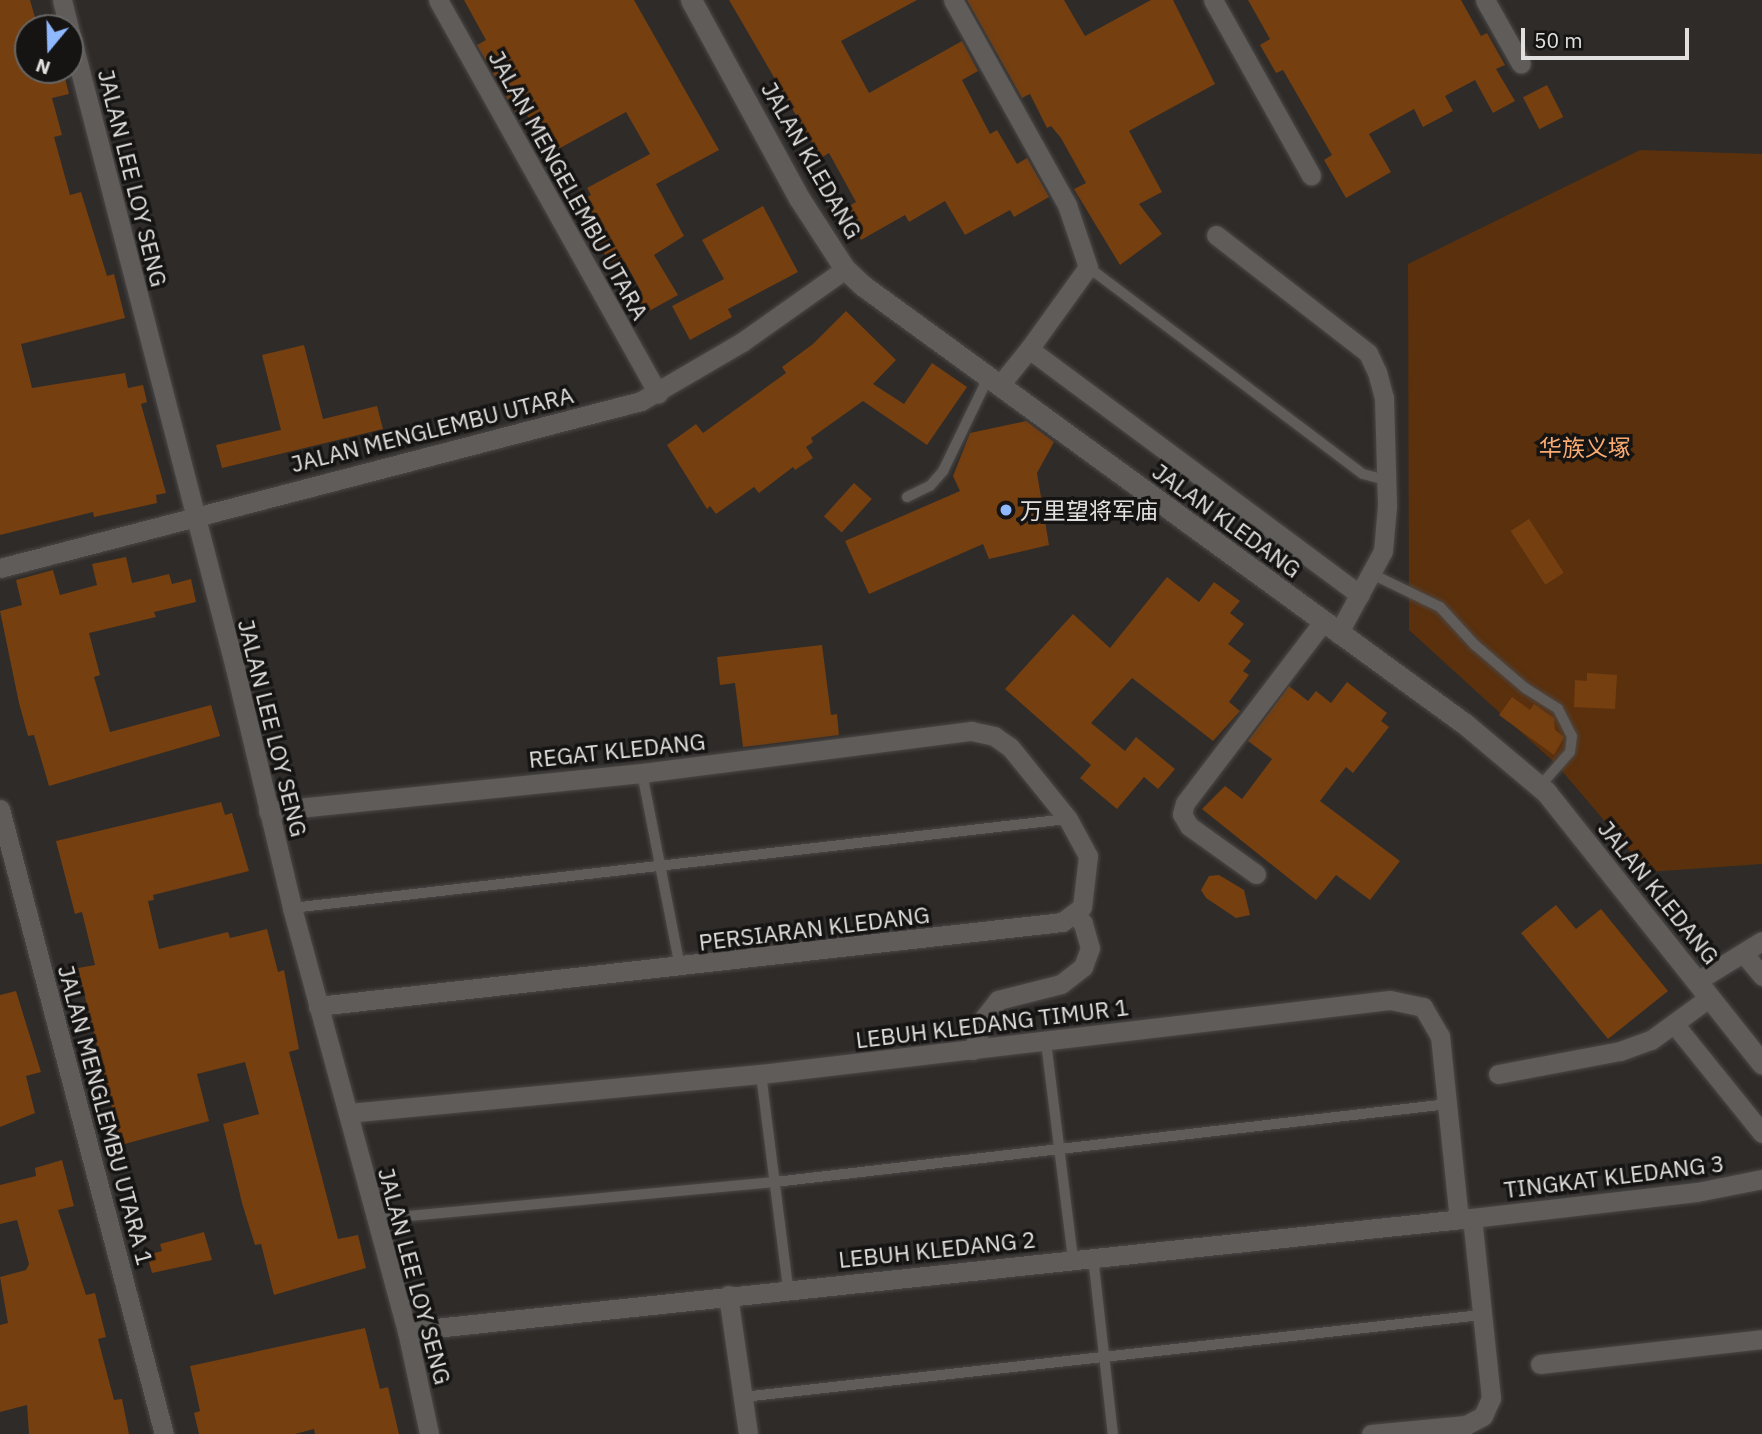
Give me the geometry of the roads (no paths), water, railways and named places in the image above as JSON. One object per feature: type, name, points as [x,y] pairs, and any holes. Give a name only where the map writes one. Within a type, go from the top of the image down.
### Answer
[{"type":"main road","name":"JALAN KLEDANG","points":[[691,0],[799,198],[845,269],[994,382],[1465,724],[1540,786],[1762,1064]]},
{"type":"street","name":"JALAN MENGELEMBU UTARA","points":[[438,0],[658,394]]},
{"type":"street","points":[[953,0],[1067,205],[1088,267],[1029,349],[994,382]]},
{"type":"street","points":[[1213,0],[1311,175]]},
{"type":"street","points":[[1485,0],[1521,64]]},
{"type":"street","name":"JALAN LEE LOY SENG","points":[[83,84],[292,908],[348,1113],[373,1220],[407,1331],[429,1434]]},
{"type":"street","points":[[1216,235],[1368,353],[1384,398],[1383,551],[1372,574],[1360,595],[1185,803],[1182,814],[1189,826],[1256,874]]},
{"type":"street","name":"JALAN MENGLEMBU UTARA","points":[[0,568],[658,394],[794,307],[845,269]]},
{"type":"street","points":[[1029,349],[1360,595]]},
{"type":"street","name":"REGAT KLEDANG","points":[[268,811],[642,773],[971,731],[995,736],[1010,747],[1068,819]]},
{"type":"street","name":"JALAN MENGLEMBU UTARA 1","points":[[0,809],[164,1434]]},
{"type":"street","points":[[973,1050],[984,1018],[998,1000],[1061,984],[1083,967],[1090,948],[1083,923],[1075,915],[1087,890],[1088,856],[1068,819]]},
{"type":"street","name":"PERSIARAN KLEDANG","points":[[318,1006],[1044,926],[1075,915]]},
{"type":"street","points":[[1498,1074],[1620,1051],[1675,1025],[1703,989],[1743,953],[1762,941]]},
{"type":"street","points":[[1743,953],[1762,976]]},
{"type":"street","name":"LEBUH KLEDANG TIMUR 1","points":[[348,1113],[761,1074],[1390,1000],[1423,1007],[1440,1036],[1491,1398],[1483,1416],[1466,1425],[1371,1434]]},
{"type":"street","points":[[1675,1025],[1762,1133]]},
{"type":"street","name":"TINGKAT KLEDANG 3","points":[[1465,1219],[1697,1192],[1762,1179]]},
{"type":"street","name":"LEBUH KLEDANG 2","points":[[407,1331],[1465,1219]]},
{"type":"street","points":[[728,1295],[748,1434]]},
{"type":"street","points":[[1540,1364],[1762,1339]]},
{"type":"lane","points":[[1088,267],[1363,474],[1385,480]]},
{"type":"lane","points":[[907,496],[930,486],[943,471],[994,382]]},
{"type":"lane","points":[[1372,574],[1440,607],[1475,645],[1525,688],[1558,709],[1572,736],[1570,752],[1540,786]]},
{"type":"lane","points":[[642,773],[680,968]]},
{"type":"lane","points":[[292,908],[660,863],[1068,819]]},
{"type":"lane","points":[[1045,1042],[1073,1259]]},
{"type":"lane","points":[[761,1074],[788,1289]]},
{"type":"lane","points":[[373,1220],[775,1182],[1448,1104]]},
{"type":"lane","points":[[1093,1257],[1113,1434]]},
{"type":"lane","points":[[743,1397],[1481,1315]]},
{"type":"place","name":"万里望将军庙","points":[[1006,510]]},
{"type":"park label","name":"华族义塚","points":[[1585,447]]}]
